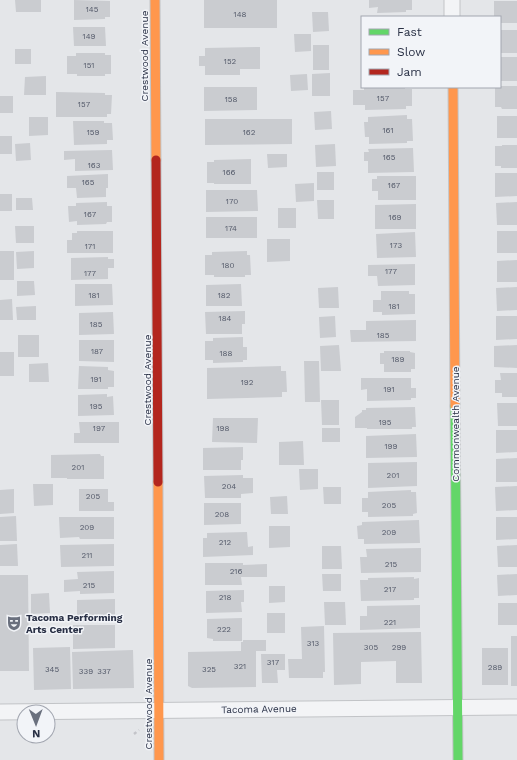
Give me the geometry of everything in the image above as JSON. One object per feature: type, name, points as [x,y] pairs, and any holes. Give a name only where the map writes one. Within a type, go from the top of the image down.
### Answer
[{"type":"street","name":"Crestwood Avenue","points":[[155,0],[159,760]]},
{"type":"street","points":[[452,0],[452,16]]},
{"type":"street","name":"Commonwealth Avenue","points":[[453,88],[458,760]]},
{"type":"street","name":"Tacoma Avenue","points":[[0,712],[517,707]]},
{"type":"building","points":[[15,0],[41,0],[41,12],[16,12]]},
{"type":"building","points":[[74,0],[110,1],[110,17],[105,17],[105,19],[74,20]]},
{"type":"building","points":[[204,0],[277,0],[277,28],[204,28]]},
{"type":"building","points":[[369,0],[412,0],[412,10],[406,10],[406,12],[377,13],[378,7],[369,8]]},
{"type":"building","points":[[494,1],[517,1],[517,23],[501,23],[501,16],[494,16]]},
{"type":"building","points":[[312,12],[328,12],[329,31],[313,32]]},
{"type":"building","points":[[73,27],[105,27],[106,46],[74,46]]},
{"type":"building","points":[[501,30],[517,30],[517,53],[501,53]]},
{"type":"building","points":[[294,34],[311,34],[311,51],[295,52]]},
{"type":"building","points":[[313,45],[329,45],[329,70],[313,70]]},
{"type":"building","points":[[260,47],[260,69],[240,69],[240,75],[205,75],[205,66],[199,66],[199,56],[205,56],[205,48]]},
{"type":"building","points":[[15,49],[31,49],[31,64],[15,64]]},
{"type":"building","points":[[76,53],[105,53],[105,55],[111,55],[111,74],[105,74],[105,76],[77,76],[77,74],[67,74],[67,56],[76,56]]},
{"type":"building","points":[[501,57],[517,57],[517,81],[501,81]]},
{"type":"building","points":[[330,73],[330,96],[312,96],[312,74]]},
{"type":"building","points":[[307,74],[308,90],[291,91],[290,75]]},
{"type":"building","points":[[46,76],[46,95],[24,95],[25,77]]},
{"type":"building","points":[[501,86],[517,86],[517,109],[502,109],[501,107],[495,107],[495,88],[501,88]]},
{"type":"building","points":[[204,87],[257,87],[257,110],[204,111]]},
{"type":"building","points":[[364,88],[412,89],[412,106],[406,106],[406,109],[365,110],[365,105],[353,105],[353,90],[364,90]]},
{"type":"building","points":[[56,92],[105,93],[105,95],[112,95],[111,114],[107,114],[107,117],[56,117]]},
{"type":"building","points":[[0,96],[13,96],[13,113],[0,113]]},
{"type":"building","points":[[331,111],[332,129],[315,130],[314,112]]},
{"type":"building","points":[[407,115],[407,119],[412,119],[413,141],[407,141],[407,143],[369,144],[369,137],[365,137],[364,122],[368,122],[368,117]]},
{"type":"building","points":[[497,116],[517,116],[517,138],[497,138]]},
{"type":"building","points":[[29,117],[48,117],[48,135],[29,136]]},
{"type":"building","points":[[205,119],[292,119],[292,144],[205,145]]},
{"type":"building","points":[[73,121],[104,121],[104,123],[112,123],[113,140],[107,140],[107,144],[74,145]]},
{"type":"building","points":[[0,136],[12,136],[12,154],[0,154]]},
{"type":"building","points":[[30,143],[31,160],[16,161],[15,144]]},
{"type":"building","points":[[335,144],[336,166],[316,167],[315,145]]},
{"type":"building","points":[[517,145],[517,168],[501,168],[501,166],[495,166],[495,146]]},
{"type":"building","points":[[413,148],[414,172],[368,173],[368,161],[364,161],[364,152],[369,152],[368,149]]},
{"type":"building","points":[[112,150],[113,170],[75,171],[75,159],[64,160],[64,151]]},
{"type":"building","points":[[267,154],[287,154],[287,167],[268,168]]},
{"type":"building","points":[[251,159],[251,184],[207,183],[207,162],[214,162],[214,160]]},
{"type":"building","points":[[317,172],[334,172],[334,190],[317,190]]},
{"type":"building","points":[[495,173],[517,173],[517,196],[495,197]]},
{"type":"building","points":[[108,174],[108,188],[106,188],[106,197],[77,198],[76,188],[67,188],[67,176]]},
{"type":"building","points":[[377,176],[416,176],[416,200],[378,200],[378,191],[372,191],[372,179],[377,179]]},
{"type":"building","points":[[314,183],[314,201],[296,202],[295,184]]},
{"type":"building","points":[[206,190],[257,190],[258,211],[206,212]]},
{"type":"building","points":[[0,194],[12,194],[12,211],[0,211]]},
{"type":"building","points":[[16,198],[32,198],[33,210],[16,210]]},
{"type":"building","points":[[317,200],[334,200],[334,219],[318,219]]},
{"type":"building","points":[[107,202],[107,206],[112,206],[112,222],[107,222],[106,224],[77,225],[77,221],[69,222],[68,206],[76,206],[76,203]]},
{"type":"building","points":[[517,202],[517,225],[497,225],[496,203]]},
{"type":"building","points":[[416,204],[416,229],[375,229],[375,205]]},
{"type":"building","points":[[278,208],[296,208],[296,228],[278,228]]},
{"type":"building","points":[[206,217],[257,217],[257,238],[206,238]]},
{"type":"building","points":[[15,226],[34,226],[34,243],[16,243]]},
{"type":"building","points":[[77,231],[113,231],[113,253],[67,253],[67,240],[72,240],[72,233],[77,233]]},
{"type":"building","points":[[497,231],[517,231],[517,253],[497,253]]},
{"type":"building","points":[[415,232],[416,257],[377,258],[376,234]]},
{"type":"building","points":[[267,239],[290,239],[290,261],[267,262]]},
{"type":"building","points":[[0,251],[14,251],[14,280],[0,280]]},
{"type":"building","points":[[34,251],[34,268],[17,269],[16,252]]},
{"type":"building","points":[[247,251],[247,255],[250,255],[251,275],[245,275],[245,277],[214,277],[214,275],[205,275],[205,255],[212,255],[212,252]]},
{"type":"building","points":[[108,257],[108,259],[114,259],[114,268],[108,268],[108,279],[71,280],[71,258]]},
{"type":"building","points":[[517,260],[517,282],[497,282],[497,261]]},
{"type":"building","points":[[415,264],[415,285],[378,286],[377,276],[368,276],[368,265]]},
{"type":"building","points":[[17,281],[34,281],[35,295],[17,296]]},
{"type":"building","points":[[75,284],[112,284],[113,305],[75,306]]},
{"type":"building","points":[[241,284],[242,306],[206,306],[206,285]]},
{"type":"building","points":[[338,287],[339,308],[319,308],[318,288]]},
{"type":"building","points":[[517,287],[517,310],[497,311],[496,288]]},
{"type":"building","points":[[381,291],[409,291],[409,294],[415,294],[415,314],[382,315],[382,312],[373,312],[373,300],[381,300]]},
{"type":"building","points":[[12,299],[13,320],[0,320],[0,300]]},
{"type":"building","points":[[36,306],[36,320],[17,320],[16,307]]},
{"type":"building","points":[[245,311],[245,324],[242,324],[242,334],[206,334],[205,312]]},
{"type":"building","points":[[113,312],[114,334],[79,335],[79,313]]},
{"type":"building","points":[[335,316],[336,337],[320,338],[319,317]]},
{"type":"building","points":[[496,316],[517,316],[517,339],[496,340]]},
{"type":"building","points":[[416,320],[416,341],[351,342],[350,330],[366,330],[366,321]]},
{"type":"building","points":[[18,335],[39,335],[39,357],[18,357]]},
{"type":"building","points":[[243,337],[243,347],[247,347],[247,360],[243,360],[243,362],[213,363],[213,360],[205,360],[205,341],[213,341],[213,338]]},
{"type":"building","points":[[79,340],[114,340],[114,362],[79,361]]},
{"type":"building","points":[[339,345],[341,371],[321,371],[320,346]]},
{"type":"building","points":[[517,345],[517,368],[494,367],[494,346]]},
{"type":"building","points":[[384,351],[410,351],[415,353],[415,369],[411,369],[411,372],[384,372],[384,364],[380,364],[380,353],[384,353]]},
{"type":"building","points":[[0,352],[14,352],[14,376],[0,376]]},
{"type":"building","points":[[304,361],[319,361],[320,402],[305,402]]},
{"type":"building","points":[[48,363],[49,382],[29,382],[29,364]]},
{"type":"building","points":[[79,366],[108,367],[108,370],[114,371],[114,387],[108,387],[108,389],[78,389]]},
{"type":"building","points":[[281,366],[281,371],[286,371],[287,392],[282,392],[282,397],[207,399],[207,368]]},
{"type":"building","points":[[500,373],[517,373],[517,397],[502,397],[502,393],[495,393],[495,380],[501,380]]},
{"type":"building","points":[[361,378],[411,378],[411,388],[416,388],[416,398],[411,398],[411,400],[367,401],[367,389],[361,390]]},
{"type":"building","points":[[107,394],[107,397],[113,396],[114,415],[78,416],[78,395]]},
{"type":"building","points":[[321,400],[339,400],[339,425],[322,425]]},
{"type":"building","points":[[497,403],[517,403],[517,426],[498,426]]},
{"type":"building","points":[[415,407],[416,427],[412,427],[412,429],[355,428],[355,417],[362,412],[362,410],[366,410],[366,408]]},
{"type":"building","points":[[213,418],[258,418],[257,443],[212,442]]},
{"type":"building","points":[[79,422],[119,422],[119,443],[74,443],[74,433],[80,433]]},
{"type":"building","points":[[322,428],[340,428],[340,442],[322,442]]},
{"type":"building","points":[[496,430],[517,430],[517,452],[496,453]]},
{"type":"building","points":[[416,434],[417,457],[366,458],[366,436]]},
{"type":"building","points":[[303,441],[304,465],[279,465],[279,442]]},
{"type":"building","points":[[243,447],[241,470],[203,470],[203,448]]},
{"type":"building","points":[[100,454],[101,456],[104,456],[104,479],[51,478],[51,455]]},
{"type":"building","points":[[517,458],[517,482],[496,482],[496,459]]},
{"type":"building","points":[[417,462],[417,486],[368,488],[368,463]]},
{"type":"building","points":[[299,469],[318,469],[318,489],[300,490]]},
{"type":"building","points":[[243,475],[243,478],[253,478],[253,493],[241,494],[241,498],[205,498],[204,476]]},
{"type":"building","points":[[33,484],[53,484],[53,505],[34,506]]},
{"type":"building","points":[[517,486],[517,510],[496,511],[495,487]]},
{"type":"building","points":[[323,487],[341,487],[341,504],[324,504]]},
{"type":"building","points":[[14,489],[14,513],[0,514],[0,490]]},
{"type":"building","points":[[79,489],[108,489],[108,502],[114,502],[114,511],[79,511]]},
{"type":"building","points":[[411,490],[411,492],[416,492],[417,513],[413,514],[413,516],[368,517],[368,512],[362,512],[362,498],[368,498],[368,492]]},
{"type":"building","points":[[287,496],[288,514],[271,514],[270,497]]},
{"type":"building","points":[[204,503],[241,503],[241,524],[204,525]]},
{"type":"building","points":[[16,516],[17,541],[0,541],[0,517]]},
{"type":"building","points":[[59,517],[114,517],[114,539],[80,539],[79,537],[60,538]]},
{"type":"building","points":[[496,517],[517,517],[517,539],[496,540]]},
{"type":"building","points":[[419,520],[420,543],[364,544],[364,539],[358,539],[357,526],[362,525],[362,522]]},
{"type":"building","points":[[269,526],[290,526],[290,547],[269,548]]},
{"type":"building","points":[[247,532],[248,547],[253,546],[253,555],[203,557],[203,538],[207,538],[207,533]]},
{"type":"building","points":[[17,544],[18,566],[0,566],[0,545]]},
{"type":"building","points":[[114,544],[114,566],[61,567],[60,545]]},
{"type":"building","points":[[517,545],[517,567],[498,567],[497,546]]},
{"type":"building","points":[[322,546],[341,546],[342,569],[322,569]]},
{"type":"building","points":[[421,548],[421,572],[361,573],[360,557],[367,557],[366,549]]},
{"type":"building","points":[[205,563],[243,563],[243,565],[267,564],[267,577],[241,577],[242,585],[205,585]]},
{"type":"building","points":[[114,571],[114,593],[80,594],[80,591],[64,592],[64,580],[78,579],[77,572]]},
{"type":"building","points":[[322,574],[341,574],[341,591],[323,591]]},
{"type":"building","points":[[517,574],[517,595],[498,596],[497,575]]},
{"type":"building","name":"Tacoma Performing Arts Center","points":[[0,575],[28,575],[29,671],[0,671]]},
{"type":"building","points":[[414,577],[414,579],[419,578],[419,598],[414,598],[414,600],[361,601],[360,580],[368,580],[368,578]]},
{"type":"building","points":[[269,586],[285,586],[285,602],[269,603]]},
{"type":"building","points":[[244,590],[244,602],[241,602],[242,612],[206,613],[206,591]]},
{"type":"building","points":[[49,593],[50,613],[31,614],[31,594]]},
{"type":"building","points":[[115,599],[115,621],[77,622],[77,600]]},
{"type":"building","points":[[324,602],[345,602],[346,625],[325,625]]},
{"type":"building","points":[[498,603],[517,603],[517,625],[498,625]]},
{"type":"building","points":[[420,605],[420,628],[360,630],[360,616],[367,616],[367,606]]},
{"type":"building","points":[[267,613],[285,613],[285,633],[267,633]]},
{"type":"building","points":[[242,618],[242,641],[213,641],[213,639],[207,638],[207,619]]},
{"type":"building","points":[[73,625],[115,625],[115,648],[73,649]]},
{"type":"building","points":[[324,626],[325,672],[323,672],[323,678],[289,678],[288,659],[302,659],[301,627]]},
{"type":"building","points":[[421,632],[422,683],[396,683],[396,661],[361,662],[361,684],[334,685],[333,633]]},
{"type":"building","points":[[511,636],[517,636],[517,686],[511,686]]},
{"type":"building","points":[[243,640],[266,640],[266,651],[256,651],[256,687],[192,688],[188,686],[188,652],[241,651],[241,642],[243,642]]},
{"type":"building","points":[[70,647],[71,689],[34,690],[33,648]]},
{"type":"building","points":[[482,648],[508,648],[508,685],[482,685]]},
{"type":"building","points":[[133,650],[134,688],[73,689],[72,652]]},
{"type":"building","points":[[261,654],[285,654],[285,670],[277,670],[278,683],[262,683]]},
{"type":"traffic: fast","points":[[455,406],[458,760]]},
{"type":"traffic: slow","points":[[155,0],[156,160]]},
{"type":"traffic: slow","points":[[453,88],[455,406]]},
{"type":"traffic: slow","points":[[158,482],[159,760]]},
{"type":"traffic: jam","points":[[156,160],[158,482]]},
{"type":"place","name":"Tacoma Performing Arts Center","points":[[14,623]]}]
